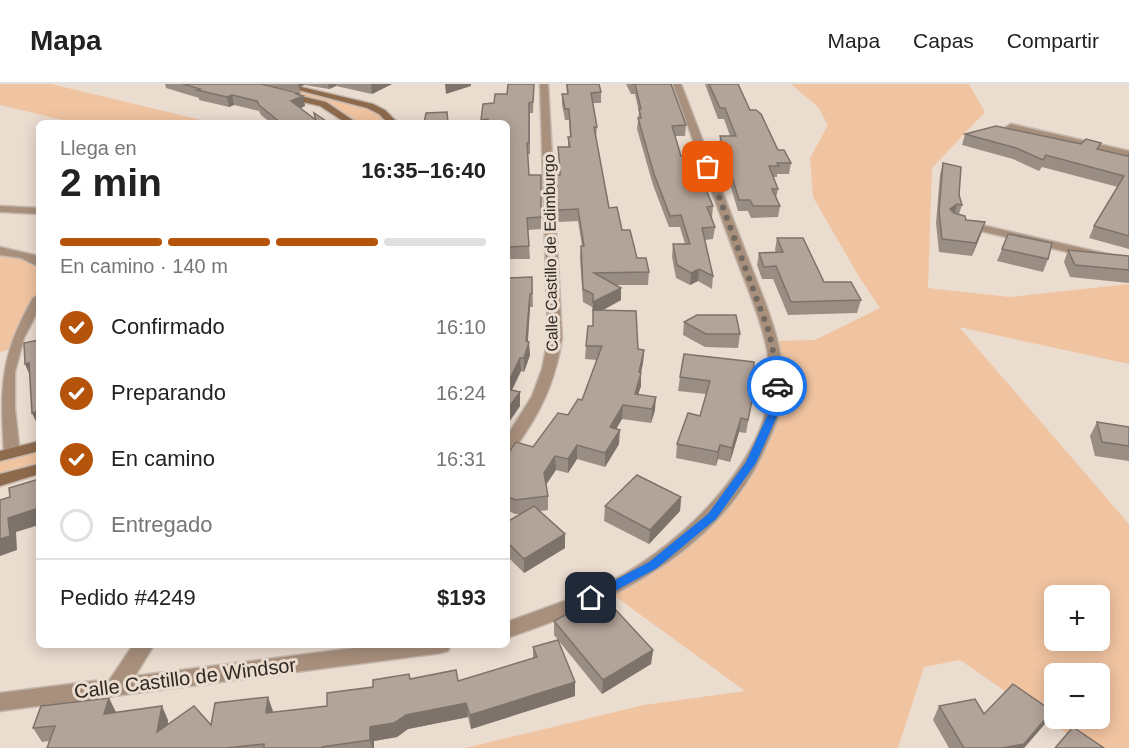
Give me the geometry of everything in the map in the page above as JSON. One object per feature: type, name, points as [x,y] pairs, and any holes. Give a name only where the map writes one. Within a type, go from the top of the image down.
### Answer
[{"type":"street","points":[[279,84],[352,101],[382,112],[390,120]]},
{"type":"street","name":"Calle Castillo de Edimburgo","points":[[510,443],[537,403],[548,380],[555,338],[544,84]]},
{"type":"street","points":[[510,629],[608,591],[653,565],[712,516],[751,463],[773,414],[777,386],[769,332],[677,84]]},
{"type":"street","points":[[269,92],[314,101],[347,120]]},
{"type":"street","points":[[330,109],[341,102],[352,101]]},
{"type":"street","points":[[1011,127],[1129,154]]},
{"type":"street","points":[[3,209],[36,211]]},
{"type":"street","points":[[955,221],[1129,263]]},
{"type":"street","points":[[0,251],[16,252],[36,261]]},
{"type":"street","points":[[36,303],[21,326],[11,349],[6,380],[6,454],[36,447]]},
{"type":"street","points":[[0,480],[36,470]]},
{"type":"street","points":[[117,686],[142,648]]},
{"type":"street","name":"Calle Castillo de Windsor","points":[[0,702],[423,648]]},
{"type":"shaded area","points":[[0,84],[51,84],[201,120],[63,120],[0,105]]},
{"type":"shaded area","points":[[234,84],[279,84],[370,106],[389,120],[347,120],[323,104]]},
{"type":"shaded area","points":[[791,84],[969,84],[985,112],[932,168],[928,288],[1010,297],[1129,284],[1129,364],[959,327],[1129,524],[1129,748],[1088,748],[1060,729],[1110,729],[1110,663],[1044,663],[1044,718],[960,660],[924,667],[898,748],[465,748],[644,705],[745,691],[608,591],[712,516],[773,414],[771,341],[815,340],[880,308],[813,197],[810,158],[828,125],[818,107]]},
{"type":"shaded area","points":[[0,251],[36,263],[36,303],[11,349],[0,352]]},
{"type":"shaded area","points":[[36,447],[36,470],[0,480],[0,456]]},
{"type":"building","points":[[183,84],[261,84],[299,93],[296,94],[303,96],[291,101],[316,120],[277,120],[257,101],[197,90],[200,89]]},
{"type":"building","points":[[508,84],[534,84],[533,102],[529,103],[529,143],[527,143],[529,175],[541,175],[541,217],[527,218],[529,246],[510,247],[510,120],[481,120],[483,104],[494,103],[495,94],[507,94]]},
{"type":"building","points":[[567,84],[599,84],[601,92],[591,93],[597,127],[594,127],[609,208],[617,207],[622,230],[630,230],[637,258],[646,258],[649,272],[594,273],[621,288],[593,302],[593,294],[583,289],[581,246],[584,246],[578,209],[558,210],[556,175],[560,175],[560,169],[558,147],[570,147],[568,137],[571,137],[569,109],[565,109],[562,94],[568,94]]},
{"type":"building","points":[[635,84],[671,84],[686,125],[672,126],[681,156],[690,158],[697,178],[701,178],[713,206],[707,207],[715,227],[702,228],[713,276],[699,269],[691,273],[677,265],[673,244],[690,244],[681,215],[670,216],[654,174],[638,118],[641,118],[639,109],[641,109]]},
{"type":"building","points":[[709,84],[738,84],[750,110],[756,110],[761,114],[778,150],[784,150],[791,163],[777,163],[779,166],[769,166],[778,189],[772,189],[780,206],[753,206],[750,200],[739,200],[720,136],[736,136],[725,108],[720,108]]},
{"type":"building","points":[[447,112],[448,120],[425,120],[426,113]]},
{"type":"building","points":[[314,113],[324,120],[316,120]]},
{"type":"building","points":[[996,126],[1081,144],[1086,139],[1101,143],[1097,149],[1127,156],[1129,154],[1129,236],[1094,226],[1124,176],[1046,155],[1043,160],[1016,148],[965,134]]},
{"type":"building","points":[[943,163],[961,167],[959,195],[962,205],[957,204],[950,209],[954,213],[965,216],[966,220],[985,222],[976,243],[942,239],[939,211]]},
{"type":"building","points":[[1008,234],[1052,243],[1048,259],[1002,249]]},
{"type":"building","points":[[777,238],[803,238],[824,282],[851,282],[861,300],[791,302],[776,266],[764,267],[759,253],[783,252]]},
{"type":"building","points":[[1068,250],[1129,256],[1129,270],[1075,265]]},
{"type":"building","points":[[532,277],[526,341],[529,342],[524,358],[520,358],[510,379],[510,278]]},
{"type":"building","points":[[593,310],[636,311],[638,349],[644,350],[635,394],[656,397],[652,409],[623,405],[610,427],[620,430],[605,453],[577,445],[568,459],[555,456],[544,473],[548,496],[515,500],[510,498],[510,451],[516,442],[533,447],[558,413],[568,415],[578,399],[582,400],[602,346],[586,346],[588,326],[593,326]]},
{"type":"building","points":[[697,315],[736,315],[740,334],[706,334],[684,322]]},
{"type":"building","points":[[36,341],[36,412],[32,413],[29,363],[25,364],[24,343]]},
{"type":"building","points":[[684,354],[754,362],[752,389],[754,390],[748,420],[741,418],[732,448],[720,445],[718,452],[677,444],[688,413],[700,416],[710,381],[680,377]]},
{"type":"building","points":[[510,390],[520,392],[510,406]]},
{"type":"building","points":[[1097,422],[1129,427],[1129,446],[1102,442]]},
{"type":"building","points":[[637,475],[681,497],[650,530],[605,506]]},
{"type":"building","points":[[36,480],[36,509],[8,518],[10,536],[0,539],[0,500],[10,497],[9,488]]},
{"type":"building","points":[[534,506],[565,534],[524,559],[510,545],[510,520]]},
{"type":"building","points":[[602,595],[653,650],[603,680],[554,621]]},
{"type":"building","points":[[558,640],[575,682],[470,715],[466,703],[406,715],[394,723],[370,727],[370,740],[322,748],[264,748],[264,744],[226,748],[47,748],[55,726],[33,728],[41,706],[109,698],[104,714],[162,706],[157,732],[194,706],[211,725],[215,703],[268,697],[266,713],[327,706],[327,693],[373,687],[373,680],[409,674],[410,679],[456,670],[458,681],[537,657],[533,647]]},
{"type":"building","points":[[1013,684],[1044,705],[1044,720],[1024,744],[1002,748],[964,748],[939,706],[975,699],[984,714]]},
{"type":"building","points":[[1071,729],[1076,729],[1104,748],[1055,748]]},
{"type":"way so far","points":[[708,167],[769,332],[777,386]]},
{"type":"route","points":[[591,598],[608,591],[653,565],[712,516],[751,463],[773,414],[777,386]]}]
